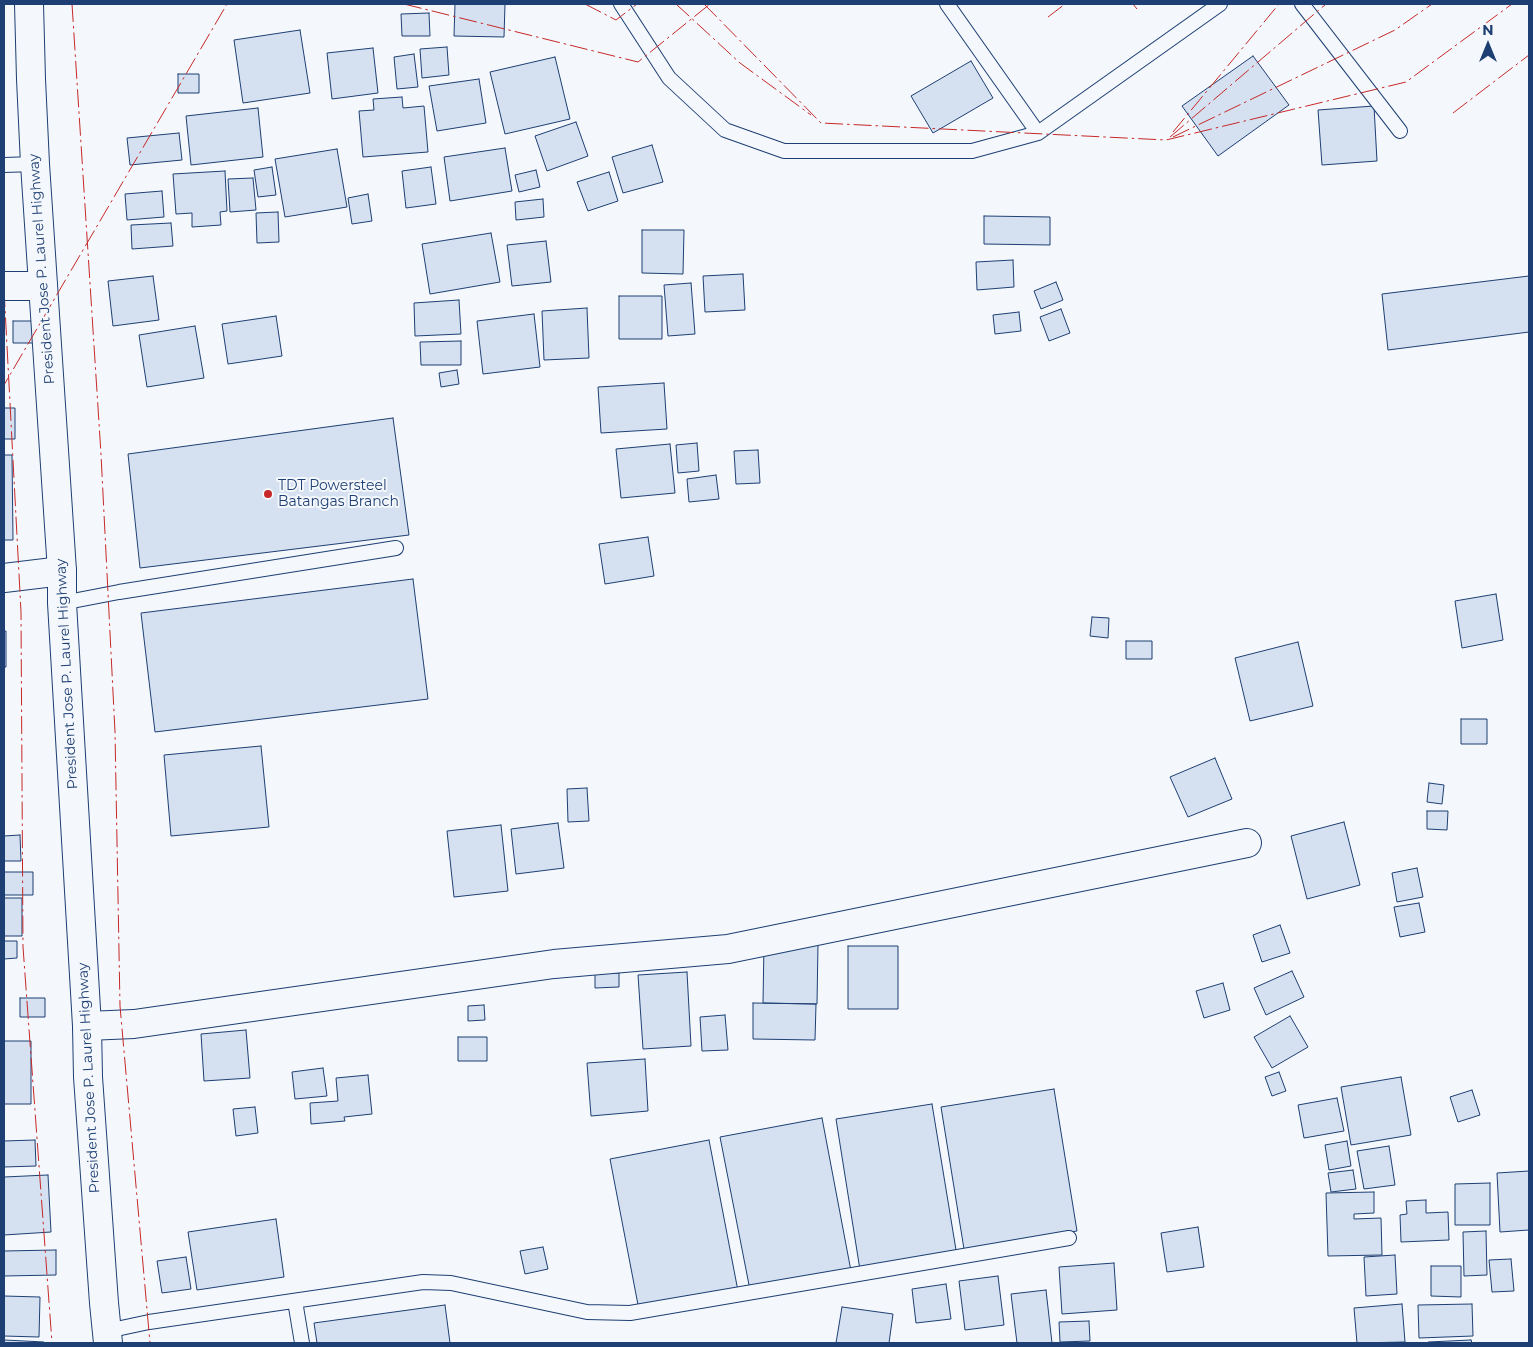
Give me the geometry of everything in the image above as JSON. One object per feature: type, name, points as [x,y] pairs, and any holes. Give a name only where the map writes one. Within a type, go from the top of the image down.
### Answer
[{"type":"main road","name":"President Jose P. Laurel Highway","points":[[29,4],[30,79],[62,571],[62,603],[88,1087],[108,1337]]},
{"type":"main road","points":[[4,286],[43,286]]},
{"type":"main road","points":[[4,578],[62,571]]},
{"type":"main road","points":[[86,1026],[134,1024],[554,964],[728,950],[1247,843]]},
{"type":"lane","points":[[621,4],[669,78],[725,130],[784,151],[972,151],[1038,133],[1220,4]]},
{"type":"lane","points":[[947,4],[1038,133]]},
{"type":"lane","points":[[1302,4],[1400,131]]},
{"type":"lane","points":[[4,165],[35,164]]},
{"type":"lane","points":[[62,603],[119,592],[396,548]]},
{"type":"lane","points":[[108,1337],[149,1322],[423,1282],[451,1283],[587,1312],[630,1313],[1069,1238]]},
{"type":"lane","points":[[295,1301],[302,1343]]},
{"type":"building","points":[[455,4],[505,4],[504,37],[454,36]]},
{"type":"building","points":[[429,13],[430,36],[402,36],[401,14]]},
{"type":"building","points":[[300,30],[310,93],[243,103],[234,40]]},
{"type":"building","points":[[447,47],[449,75],[422,78],[420,49]]},
{"type":"building","points":[[373,48],[378,93],[332,99],[327,53]]},
{"type":"building","points":[[414,54],[418,87],[397,89],[394,57]]},
{"type":"building","points":[[1253,56],[1289,105],[1218,156],[1182,106]]},
{"type":"building","points":[[555,57],[570,119],[505,134],[490,72]]},
{"type":"building","points":[[971,61],[993,98],[933,133],[911,96]]},
{"type":"building","points":[[178,74],[199,74],[199,93],[178,93]]},
{"type":"building","points":[[479,79],[486,123],[437,131],[429,86]]},
{"type":"building","points":[[402,97],[403,108],[424,106],[428,152],[363,157],[359,111],[374,110],[373,99]]},
{"type":"building","points":[[1374,106],[1377,161],[1322,165],[1318,110]]},
{"type":"building","points":[[258,108],[263,157],[191,165],[186,116]]},
{"type":"building","points":[[576,122],[588,156],[547,171],[535,136]]},
{"type":"building","points":[[179,133],[182,160],[130,165],[127,138]]},
{"type":"building","points":[[652,145],[663,182],[623,193],[612,157]]},
{"type":"building","points":[[505,148],[512,191],[450,201],[444,157]]},
{"type":"building","points":[[337,149],[347,207],[285,217],[275,159]]},
{"type":"building","points":[[272,167],[276,195],[258,197],[254,170]]},
{"type":"building","points":[[431,167],[436,204],[406,208],[402,171]]},
{"type":"building","points":[[536,170],[540,187],[519,192],[515,175]]},
{"type":"building","points":[[225,171],[227,211],[220,212],[221,225],[192,227],[192,213],[176,214],[173,174]]},
{"type":"building","points":[[609,172],[618,201],[588,211],[577,182]]},
{"type":"building","points":[[253,178],[256,210],[230,212],[228,179]]},
{"type":"building","points":[[162,191],[164,217],[127,220],[125,194]]},
{"type":"building","points":[[368,194],[372,221],[352,224],[348,198]]},
{"type":"building","points":[[543,199],[544,217],[516,220],[515,202]]},
{"type":"building","points":[[278,212],[279,242],[257,243],[256,213]]},
{"type":"building","points":[[984,216],[1050,217],[1050,245],[984,244]]},
{"type":"building","points":[[171,223],[173,246],[132,249],[131,225]]},
{"type":"building","points":[[642,230],[684,230],[683,274],[642,273]]},
{"type":"building","points":[[491,233],[500,282],[430,294],[422,244]]},
{"type":"building","points":[[546,241],[551,282],[512,286],[507,245]]},
{"type":"building","points":[[1013,260],[1014,287],[977,290],[976,262]]},
{"type":"building","points":[[743,274],[745,310],[705,312],[703,276]]},
{"type":"building","points":[[153,276],[159,320],[113,326],[108,281]]},
{"type":"building","points":[[1529,276],[1529,332],[1388,350],[1382,294]]},
{"type":"building","points":[[1056,282],[1063,300],[1041,309],[1034,291]]},
{"type":"building","points":[[691,283],[695,334],[668,336],[664,285]]},
{"type":"building","points":[[619,296],[662,296],[662,339],[619,339]]},
{"type":"building","points":[[459,300],[461,334],[415,336],[414,303]]},
{"type":"building","points":[[587,308],[589,358],[544,360],[542,311]]},
{"type":"building","points":[[1061,309],[1070,333],[1049,341],[1040,317]]},
{"type":"building","points":[[1019,312],[1021,331],[995,334],[993,315]]},
{"type":"building","points":[[534,314],[540,367],[483,374],[477,321]]},
{"type":"building","points":[[276,316],[282,356],[228,364],[222,324]]},
{"type":"building","points":[[13,321],[36,321],[36,343],[13,343]]},
{"type":"building","points":[[195,326],[204,378],[147,387],[139,335]]},
{"type":"building","points":[[461,341],[461,365],[421,365],[420,342]]},
{"type":"building","points":[[457,370],[459,384],[441,387],[439,373]]},
{"type":"building","points":[[664,383],[667,429],[601,433],[598,387]]},
{"type":"building","points":[[4,408],[15,408],[15,439],[4,439]]},
{"type":"building","name":"TDT Powersteel Batangas Branch","points":[[393,418],[409,535],[140,568],[128,454]]},
{"type":"building","points":[[697,443],[699,471],[678,473],[676,445]]},
{"type":"building","points":[[670,444],[675,493],[621,498],[616,449]]},
{"type":"building","points":[[758,450],[760,483],[736,484],[734,451]]},
{"type":"building","points":[[4,455],[12,455],[13,540],[4,540]]},
{"type":"building","points":[[716,475],[719,499],[689,502],[687,479]]},
{"type":"building","points":[[648,537],[654,576],[605,584],[599,544]]},
{"type":"building","points":[[413,579],[428,699],[155,732],[141,613]]},
{"type":"building","points":[[1496,594],[1503,640],[1462,648],[1455,601]]},
{"type":"building","points":[[1092,617],[1109,618],[1108,638],[1090,636]]},
{"type":"building","points":[[4,631],[6,631],[6,667],[4,667]]},
{"type":"building","points":[[1126,641],[1152,641],[1152,659],[1126,659]]},
{"type":"building","points":[[1298,642],[1313,706],[1250,721],[1235,658]]},
{"type":"building","points":[[1461,719],[1487,719],[1487,744],[1461,744]]},
{"type":"building","points":[[261,746],[269,827],[171,836],[164,755]]},
{"type":"building","points":[[1215,758],[1232,799],[1188,817],[1170,777]]},
{"type":"building","points":[[1429,783],[1444,785],[1442,804],[1427,802]]},
{"type":"building","points":[[587,788],[589,821],[568,822],[567,789]]},
{"type":"building","points":[[1427,811],[1448,811],[1447,830],[1427,829]]},
{"type":"building","points":[[1344,822],[1360,885],[1307,899],[1291,836]]},
{"type":"building","points":[[558,823],[564,868],[516,874],[511,829]]},
{"type":"building","points":[[501,825],[508,891],[454,897],[447,831]]},
{"type":"building","points":[[20,835],[21,861],[4,861],[4,836]]},
{"type":"building","points":[[1417,868],[1423,897],[1397,902],[1392,873]]},
{"type":"building","points":[[4,872],[33,872],[33,895],[4,895]]},
{"type":"building","points":[[4,898],[22,898],[22,936],[4,936]]},
{"type":"building","points":[[1419,903],[1425,932],[1400,937],[1394,907]]},
{"type":"building","points":[[1280,925],[1290,953],[1262,962],[1253,935]]},
{"type":"building","points":[[4,941],[17,941],[17,958],[4,959]]},
{"type":"building","points":[[764,943],[818,944],[817,1004],[763,1003]]},
{"type":"building","points":[[848,946],[898,946],[898,1009],[848,1009]]},
{"type":"building","points":[[1292,971],[1304,997],[1266,1015],[1254,988]]},
{"type":"building","points":[[687,972],[691,1046],[643,1049],[638,975]]},
{"type":"building","points":[[619,973],[619,987],[595,988],[595,974]]},
{"type":"building","points":[[1223,983],[1230,1010],[1204,1018],[1196,991]]},
{"type":"building","points":[[20,998],[45,998],[45,1017],[20,1017]]},
{"type":"building","points":[[753,1003],[816,1004],[815,1040],[753,1039]]},
{"type":"building","points":[[484,1005],[485,1020],[468,1021],[468,1006]]},
{"type":"building","points":[[725,1015],[728,1050],[702,1051],[700,1017]]},
{"type":"building","points":[[1290,1016],[1308,1047],[1272,1068],[1254,1037]]},
{"type":"building","points":[[246,1030],[250,1078],[204,1081],[201,1034]]},
{"type":"building","points":[[458,1037],[487,1037],[487,1061],[458,1061]]},
{"type":"building","points":[[4,1041],[31,1041],[31,1104],[4,1104]]},
{"type":"building","points":[[645,1059],[648,1111],[591,1116],[587,1063]]},
{"type":"building","points":[[323,1068],[327,1096],[295,1099],[292,1072]]},
{"type":"building","points":[[1279,1072],[1286,1091],[1272,1096],[1265,1077]]},
{"type":"building","points":[[368,1075],[372,1114],[344,1117],[345,1121],[311,1124],[310,1103],[338,1101],[336,1078]]},
{"type":"building","points":[[1401,1077],[1411,1135],[1351,1145],[1341,1087]]},
{"type":"building","points":[[1054,1089],[1077,1231],[964,1249],[941,1107]]},
{"type":"building","points":[[1472,1090],[1480,1115],[1458,1122],[1450,1097]]},
{"type":"building","points":[[1337,1098],[1344,1131],[1304,1138],[1298,1105]]},
{"type":"building","points":[[932,1104],[957,1256],[860,1270],[836,1119]]},
{"type":"building","points":[[255,1107],[258,1133],[236,1136],[233,1109]]},
{"type":"building","points":[[822,1118],[851,1271],[750,1290],[720,1137]]},
{"type":"building","points":[[35,1140],[36,1166],[4,1167],[4,1141]]},
{"type":"building","points":[[709,1140],[738,1291],[639,1310],[610,1159]]},
{"type":"building","points":[[1347,1141],[1351,1166],[1329,1170],[1325,1145]]},
{"type":"building","points":[[1389,1146],[1395,1185],[1364,1189],[1357,1151]]},
{"type":"building","points":[[1353,1170],[1356,1189],[1331,1192],[1328,1173]]},
{"type":"building","points":[[1529,1171],[1529,1230],[1500,1232],[1497,1173]]},
{"type":"building","points":[[48,1175],[51,1232],[4,1235],[4,1177]]},
{"type":"building","points":[[1490,1183],[1490,1225],[1455,1225],[1455,1184]]},
{"type":"building","points":[[1374,1192],[1374,1213],[1354,1214],[1354,1219],[1381,1218],[1382,1255],[1328,1256],[1326,1193]]},
{"type":"building","points":[[1426,1200],[1426,1213],[1448,1212],[1449,1240],[1401,1242],[1400,1215],[1407,1214],[1406,1201]]},
{"type":"building","points":[[276,1219],[284,1277],[197,1290],[188,1232]]},
{"type":"building","points":[[1198,1227],[1204,1267],[1167,1272],[1161,1233]]},
{"type":"building","points":[[1486,1231],[1487,1275],[1464,1276],[1463,1232]]},
{"type":"building","points":[[543,1247],[548,1269],[525,1274],[520,1251]]},
{"type":"building","points":[[56,1250],[56,1275],[4,1276],[4,1251]]},
{"type":"building","points":[[1395,1255],[1397,1294],[1366,1296],[1364,1257]]},
{"type":"building","points":[[186,1257],[191,1289],[162,1293],[157,1261]]},
{"type":"building","points":[[1511,1259],[1514,1291],[1492,1292],[1489,1260]]},
{"type":"building","points":[[1114,1263],[1117,1310],[1062,1314],[1059,1267]]},
{"type":"building","points":[[1431,1266],[1461,1266],[1461,1297],[1431,1296]]},
{"type":"building","points":[[998,1276],[1004,1325],[965,1330],[959,1281]]},
{"type":"building","points":[[946,1284],[951,1319],[916,1323],[912,1289]]},
{"type":"building","points":[[1046,1290],[1052,1343],[1017,1343],[1011,1294]]},
{"type":"building","points":[[4,1296],[40,1297],[39,1337],[4,1336]]},
{"type":"building","points":[[1402,1304],[1405,1342],[1357,1343],[1354,1308]]},
{"type":"building","points":[[1472,1304],[1473,1336],[1419,1338],[1418,1305]]},
{"type":"building","points":[[445,1305],[450,1343],[317,1343],[314,1323]]},
{"type":"building","points":[[842,1307],[893,1314],[889,1343],[836,1343]]},
{"type":"building","points":[[1089,1321],[1090,1341],[1060,1342],[1059,1322]]},
{"type":"building","points":[[4,1340],[44,1342],[44,1343],[4,1343]]},
{"type":"building","points":[[1471,1340],[1472,1343],[1428,1343],[1428,1342]]},
{"type":"power","points":[[72,4],[101,454],[115,732],[120,1006],[150,1343]]},
{"type":"power","points":[[4,395],[4,385],[227,4]]},
{"type":"power","points":[[404,4],[638,62],[710,4]]},
{"type":"power","points":[[585,4],[616,20],[637,4]]},
{"type":"power","points":[[676,4],[740,63],[811,115]]},
{"type":"power","points":[[704,4],[821,123],[1166,140],[1406,82],[1512,4]]},
{"type":"power","points":[[1048,17],[1065,4]]},
{"type":"power","points":[[1133,4],[1137,9]]},
{"type":"power","points":[[1173,132],[1279,4]]},
{"type":"power","points":[[1170,137],[1326,4]]},
{"type":"power","points":[[1173,137],[1395,30],[1432,4]]},
{"type":"power","points":[[1453,113],[1529,55]]},
{"type":"power","points":[[4,289],[21,612],[23,947],[52,1343]]},
{"type":"place","name":"TDT Powersteel Batangas Branch","points":[[268,494]]}]
